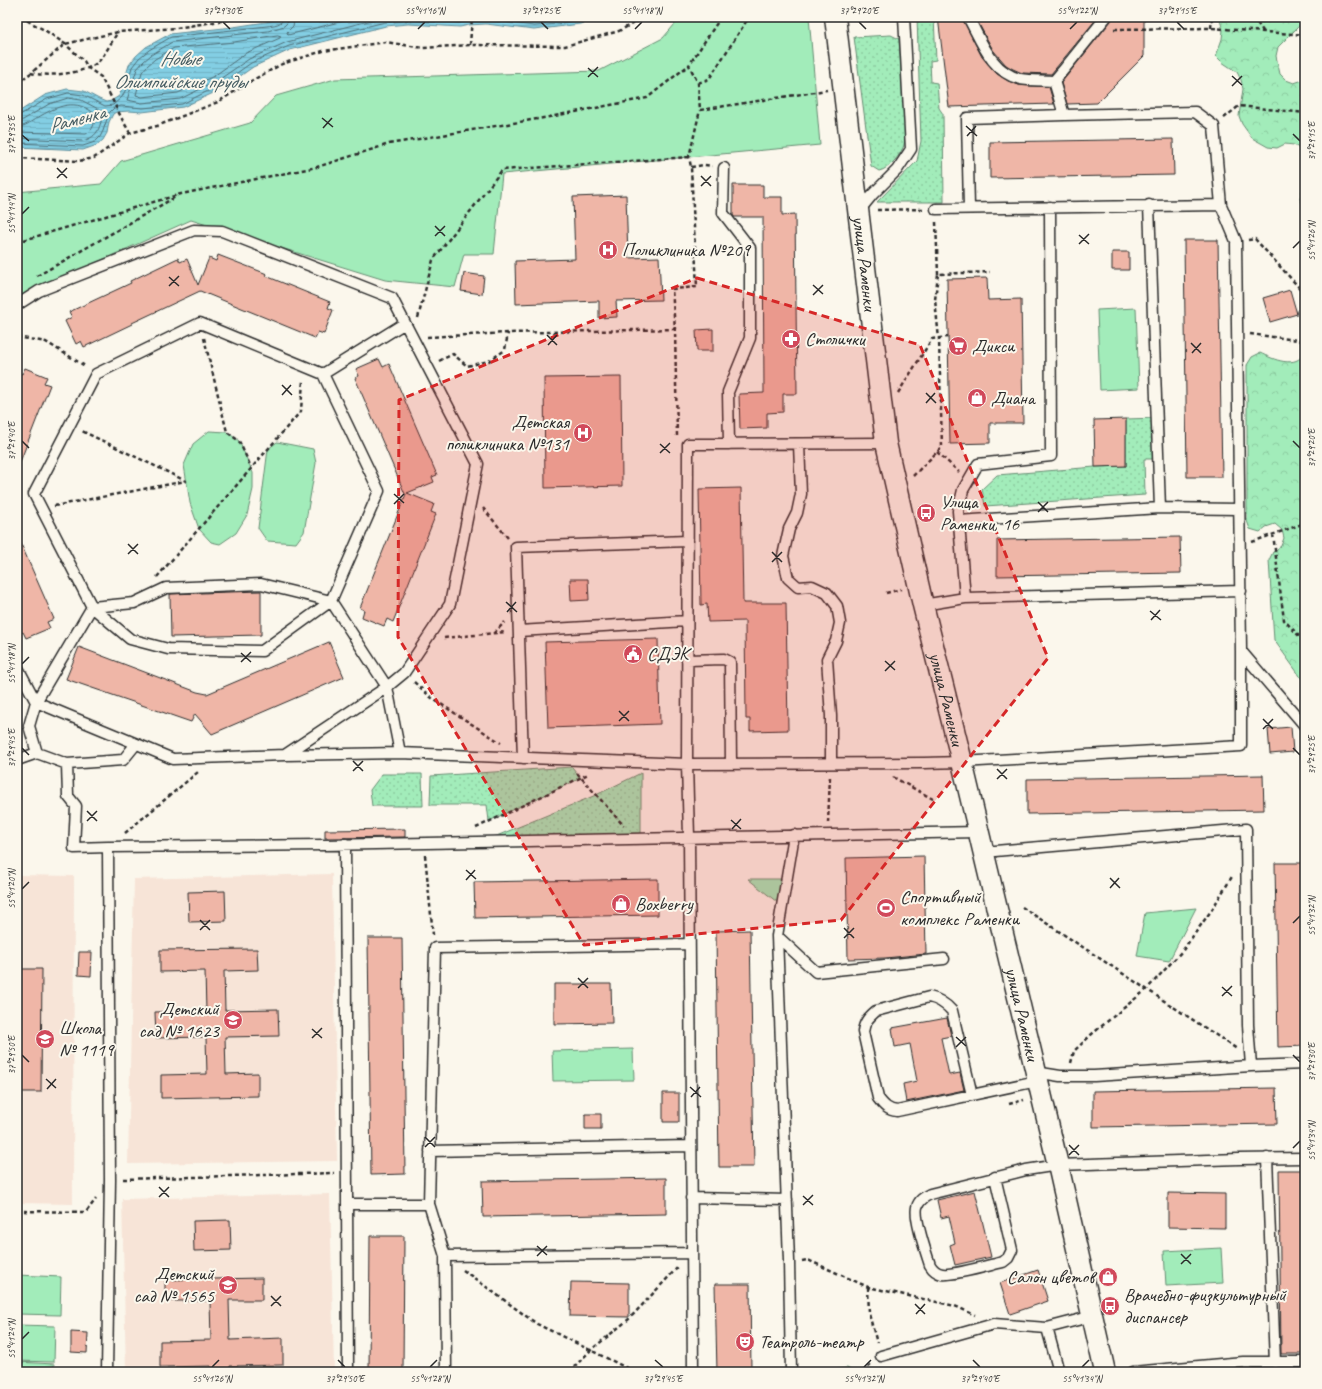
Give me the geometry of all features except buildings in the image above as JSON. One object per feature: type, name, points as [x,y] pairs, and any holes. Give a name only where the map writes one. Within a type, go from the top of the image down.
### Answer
[{"type":"street","name":"улица Раменки","points":[[836,17],[844,88],[866,211],[886,443],[923,605],[984,852],[1058,1165],[1105,1372]]},
{"type":"lane","points":[[866,211],[872,195],[897,170],[911,149],[904,17]]},
{"type":"lane","points":[[968,17],[993,62],[1005,73],[1020,79],[1054,80]]},
{"type":"lane","points":[[1054,80],[1106,17]]},
{"type":"lane","points":[[1054,80],[1064,115]]},
{"type":"lane","points":[[17,666],[36,702],[173,759],[284,754],[400,753],[687,764],[962,762],[1241,746],[1241,591],[1236,241],[1221,205],[1214,126],[1195,112],[967,118],[969,208]]},
{"type":"lane","points":[[724,168],[723,213],[750,248],[750,338],[728,392],[729,444]]},
{"type":"lane","points":[[1149,205],[1160,508]]},
{"type":"lane","points":[[936,209],[1221,205]]},
{"type":"lane","points":[[965,598],[958,511],[963,490],[978,464],[1051,456],[1050,207]]},
{"type":"lane","points":[[17,305],[39,291],[194,230],[222,231],[392,298],[478,464],[450,604],[404,673],[388,687],[284,754]]},
{"type":"lane","points":[[200,323],[323,374],[379,491],[331,601],[262,651],[168,649],[130,639],[92,607],[34,494],[96,374],[200,323]]},
{"type":"lane","points":[[323,374],[405,323]]},
{"type":"lane","points":[[693,1372],[690,1146],[689,837],[687,764],[688,444],[886,443]]},
{"type":"lane","points":[[799,444],[801,494],[796,513],[789,530],[783,556],[788,578],[798,587],[812,586],[827,593],[837,606],[840,623],[836,641],[827,659],[831,716],[831,763]]},
{"type":"lane","points":[[958,521],[1160,508],[1239,509]]},
{"type":"lane","points":[[523,758],[516,547],[688,541]]},
{"type":"lane","points":[[92,607],[134,603],[166,588],[262,584],[331,601],[388,687],[400,753]]},
{"type":"lane","points":[[923,605],[965,598],[1241,591]]},
{"type":"lane","points":[[37,753],[29,726],[36,702],[92,607]]},
{"type":"lane","points":[[519,631],[688,621]]},
{"type":"lane","points":[[1241,651],[1305,726]]},
{"type":"lane","points":[[687,660],[724,659],[730,662],[731,764]]},
{"type":"lane","points":[[17,760],[37,753],[67,764],[122,760],[136,744]]},
{"type":"lane","points":[[67,764],[68,796],[76,806],[74,848],[978,832]]},
{"type":"lane","points":[[984,852],[1246,829],[1248,1025],[1251,1062]]},
{"type":"lane","points":[[791,1372],[787,1200],[777,936],[794,835]]},
{"type":"lane","points":[[345,844],[348,1372]]},
{"type":"lane","points":[[107,1372],[110,1180],[108,847]]},
{"type":"lane","points":[[777,936],[816,972],[944,958]]},
{"type":"lane","points":[[446,1372],[445,1256],[429,1204],[435,948],[689,944]]},
{"type":"lane","points":[[972,1095],[952,1011],[946,1004],[938,999],[929,997],[876,1011],[870,1016],[864,1025],[863,1032],[878,1098],[883,1106],[890,1110],[898,1111],[972,1095],[1036,1076],[1094,1076],[1251,1062],[1305,1064]]},
{"type":"lane","points":[[430,1151],[690,1146]]},
{"type":"lane","points":[[1267,1158],[1275,1363]]},
{"type":"lane","points":[[994,1177],[1012,1250],[1008,1258],[1003,1262],[949,1274],[938,1273],[933,1270],[930,1265],[916,1215],[917,1206],[921,1199],[930,1194],[994,1177],[1058,1165],[1305,1158]]},
{"type":"lane","points":[[691,1198],[787,1200]]},
{"type":"lane","points":[[347,1204],[429,1204]]},
{"type":"lane","points":[[445,1256],[691,1253]]},
{"type":"lane","points":[[881,1356],[994,1324],[1048,1328],[1093,1316]]},
{"type":"lane","points":[[1048,1328],[1058,1372]]},
{"type":"lane","points":[[1133,1372],[1243,1362],[1305,1362]]},
{"type":"path","points":[[21,17],[65,44],[84,61],[88,68],[101,77],[130,133]]},
{"type":"path","points":[[17,82],[31,73],[65,44],[118,32],[176,28],[245,17]]},
{"type":"path","points":[[470,45],[472,17]]},
{"type":"path","points":[[17,158],[79,161],[94,158],[130,133],[156,126],[218,102],[251,81],[282,64],[323,51],[386,42],[423,48],[470,45],[565,46],[619,31],[645,17]]},
{"type":"path","points":[[17,242],[181,194],[317,166],[390,144],[549,117],[647,98],[689,65],[722,17]]},
{"type":"path","points":[[698,83],[709,79],[749,17]]},
{"type":"path","points":[[1211,28],[1212,17]]},
{"type":"path","points":[[1253,17],[1263,32]]},
{"type":"path","points":[[1097,29],[1211,28],[1305,35]]},
{"type":"path","points":[[31,73],[38,75],[72,73],[88,68],[99,62],[118,32]]},
{"type":"path","points":[[688,444],[677,445],[675,329],[672,289],[696,287],[691,167],[689,157],[700,110],[698,83],[689,65]]},
{"type":"path","points":[[700,110],[844,88]]},
{"type":"path","points":[[1214,126],[1238,106],[1305,113]]},
{"type":"path","points":[[675,329],[508,333],[412,338],[433,260],[502,170],[689,157]]},
{"type":"path","points":[[691,167],[704,165]]},
{"type":"path","points":[[31,280],[181,194]]},
{"type":"path","points":[[866,211],[936,209],[938,274],[935,300],[939,338],[942,447],[913,476]]},
{"type":"path","points":[[1236,241],[1255,239],[1305,294]]},
{"type":"path","points":[[938,274],[990,272]]},
{"type":"path","points":[[200,323],[227,432],[239,441],[251,468]]},
{"type":"path","points":[[1237,332],[1305,341]]},
{"type":"path","points":[[428,367],[453,354],[467,366],[489,361],[505,350],[508,333]]},
{"type":"path","points":[[17,337],[46,342],[96,374]]},
{"type":"path","points":[[898,393],[932,339],[948,337]]},
{"type":"path","points":[[155,579],[301,411],[305,366]]},
{"type":"path","points":[[42,509],[186,481],[70,425]]},
{"type":"path","points":[[937,452],[969,480]]},
{"type":"path","points":[[472,496],[516,547]]},
{"type":"path","points":[[1240,546],[1305,522]]},
{"type":"path","points":[[1273,534],[1284,620],[1299,636],[1305,639]]},
{"type":"path","points":[[427,639],[519,631]]},
{"type":"path","points":[[404,673],[433,699],[523,758]]},
{"type":"path","points":[[108,847],[215,758]]},
{"type":"path","points":[[566,759],[581,778],[635,838]]},
{"type":"path","points":[[470,830],[614,762]]},
{"type":"path","points":[[828,835],[831,763]]},
{"type":"path","points":[[870,763],[933,799]]},
{"type":"path","points":[[423,843],[435,948]]},
{"type":"path","points":[[1067,1075],[1074,1051],[1092,1034],[1147,989],[1184,950],[1211,911],[1246,852]]},
{"type":"path","points":[[1022,907],[1147,989],[1251,1062]]},
{"type":"path","points":[[17,1211],[86,1212],[110,1180],[347,1173]]},
{"type":"path","points":[[569,1372],[591,1350],[629,1319],[691,1253]]},
{"type":"path","points":[[445,1256],[538,1324],[635,1372]]},
{"type":"path","points":[[808,1260],[868,1287],[954,1306],[994,1324]]},
{"type":"path","points":[[868,1287],[869,1314],[881,1356]]},
{"type":"highlighted area","points":[[697,278],[920,345],[1048,658],[841,920],[584,945],[398,637],[399,400]]},
{"type":"shaded area","name":"Детский сад № 1623","points":[[332,874],[337,1161],[128,1164],[134,879]]},
{"type":"shaded area","name":"Школа № 1119","points":[[17,875],[74,876],[73,1204],[17,1203]]},
{"type":"shaded area","name":"Детский сад № 1565","points":[[330,1194],[334,1372],[126,1372],[122,1199]]},
{"type":"green space","points":[[681,17],[809,17],[820,145],[502,174],[494,254],[464,254],[455,287],[385,280],[191,220],[17,298],[17,192],[101,184],[121,161],[250,123],[276,96],[335,79],[599,71],[663,38]]},
{"type":"green space","points":[[917,17],[934,17],[936,60],[930,61],[931,82],[937,83],[939,108],[943,114],[944,202],[877,202],[917,161],[921,141]]},
{"type":"green space","points":[[1219,17],[1305,17],[1305,20],[1278,47],[1276,56],[1280,74],[1286,80],[1294,83],[1305,78],[1305,152],[1294,145],[1285,144],[1277,148],[1268,147],[1252,138],[1242,124],[1239,116],[1243,89],[1241,80],[1237,72],[1216,56],[1222,39],[1223,30]]},
{"type":"green space","points":[[891,35],[899,39],[905,140],[902,149],[891,165],[879,171],[871,166],[854,37]]},
{"type":"green space","points":[[1305,180],[1305,208],[1300,199]]},
{"type":"green space","points":[[1136,308],[1139,388],[1100,390],[1097,310]]},
{"type":"green space","points":[[1305,352],[1305,683],[1274,640],[1269,560],[1273,552],[1281,546],[1284,538],[1282,530],[1275,524],[1266,527],[1260,532],[1250,529],[1247,521],[1247,365],[1252,357],[1260,353],[1284,362],[1290,362],[1296,361]]},
{"type":"green space","points":[[1157,418],[1158,459],[1144,459],[1145,495],[985,506],[982,489],[997,475],[1126,466],[1126,419]]},
{"type":"green space","points":[[209,431],[227,432],[239,441],[253,473],[253,489],[247,515],[236,533],[220,544],[211,542],[199,529],[190,503],[184,465],[193,444]]},
{"type":"green space","points":[[277,442],[313,449],[316,463],[304,532],[296,543],[267,541],[258,528],[268,449]]},
{"type":"green space","points":[[572,767],[581,778],[489,821],[487,805],[430,805],[431,776]]},
{"type":"green space","points":[[641,773],[641,838],[482,842],[596,795]]},
{"type":"green space","points":[[382,774],[422,774],[423,806],[372,806],[370,790]]},
{"type":"green space","points":[[748,879],[786,879],[782,906]]},
{"type":"green space","points":[[1196,908],[1169,961],[1137,956],[1145,913]]},
{"type":"green space","points":[[633,1049],[634,1080],[553,1081],[552,1051]]},
{"type":"green space","points":[[1221,1248],[1223,1283],[1166,1286],[1164,1251]]},
{"type":"green space","points":[[17,1275],[61,1277],[60,1315],[17,1314]]},
{"type":"green space","points":[[17,1325],[55,1326],[54,1362],[17,1361]]},
{"type":"green space","points":[[17,1362],[54,1364],[54,1372],[17,1372]]},
{"type":"green space","points":[[847,1368],[854,1372],[817,1372]]},
{"type":"water","name":"Новые Олимпийские пруды","points":[[287,17],[601,17],[580,24],[534,30],[486,24],[460,27],[408,24],[386,26],[290,50],[253,67],[222,89],[183,107],[142,112],[116,112],[113,114],[109,122],[107,133],[103,140],[97,145],[83,150],[17,147],[17,113],[45,95],[67,89],[84,91],[106,102],[111,101],[119,96],[129,65],[136,56],[146,47],[170,34],[233,27]]},
{"type":"place","name":"Поликлиника №209","points":[[608,250]]},
{"type":"place","name":"Столички","points":[[791,339]]},
{"type":"place","name":"Дикси","points":[[958,346]]},
{"type":"place","name":"Диана","points":[[977,398]]},
{"type":"place","name":"Детская поликлиника №131","points":[[583,433]]},
{"type":"place","name":"Улица Раменки, 16","points":[[926,513]]},
{"type":"place","name":"СДЭК","points":[[633,654]]},
{"type":"place","name":"Boxberry","points":[[621,904]]},
{"type":"place","name":"Спортивный комплекс Раменки","points":[[886,908]]},
{"type":"place","name":"Детский сад № 1623","points":[[233,1020]]},
{"type":"place","name":"Школа № 1119","points":[[45,1039]]},
{"type":"place","name":"Салон цветов","points":[[1108,1277]]},
{"type":"place","name":"Детский сад № 1565","points":[[228,1285]]},
{"type":"place","name":"Врачебно-физкультурный диспансер","points":[[1110,1306]]},
{"type":"place","name":"Театроль-театр","points":[[745,1342]]},
{"type":"water label","name":"Раменка","points":[[77,119]]}]
